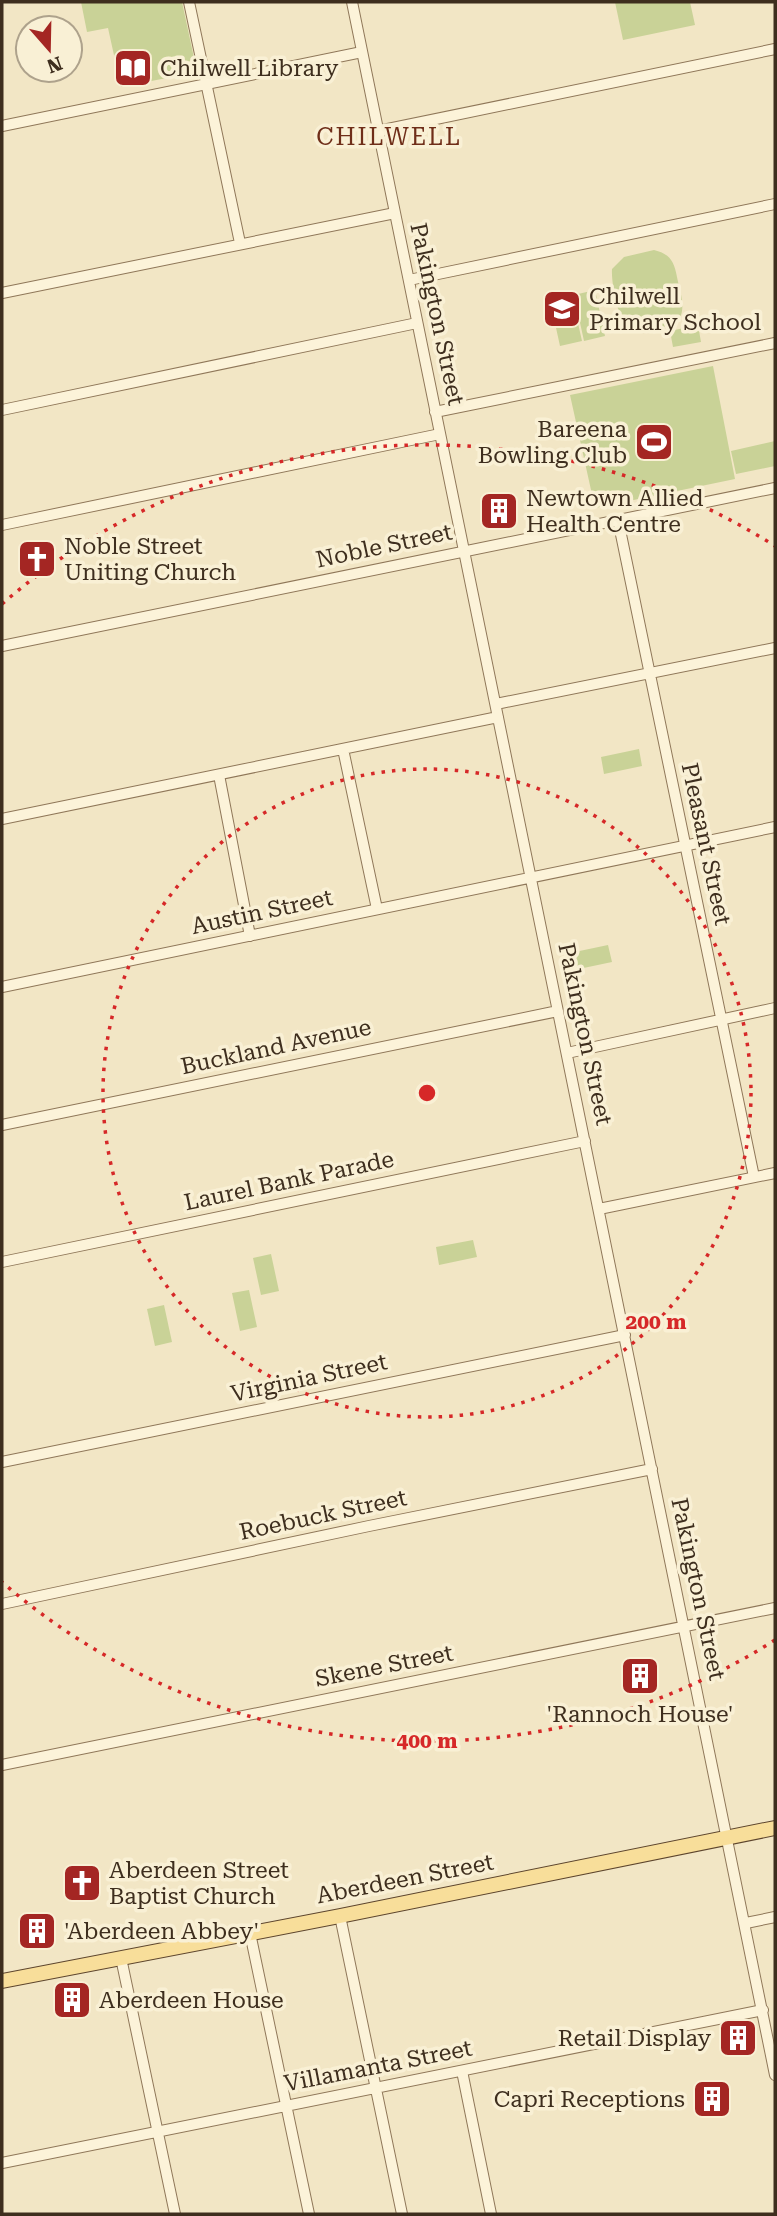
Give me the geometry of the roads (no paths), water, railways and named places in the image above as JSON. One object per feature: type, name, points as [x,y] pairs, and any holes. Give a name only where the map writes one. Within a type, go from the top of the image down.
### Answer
[{"type":"main road","name":"Aberdeen Street","points":[[2,1982],[775,1828]]},
{"type":"street","points":[[189,2],[240,243]]},
{"type":"street","name":"Pakington Street","points":[[352,2],[774,2058],[775,2074]]},
{"type":"street","points":[[378,131],[775,49]]},
{"type":"street","points":[[2,126],[362,52]]},
{"type":"street","points":[[409,280],[775,204]]},
{"type":"street","points":[[2,293],[395,213]]},
{"type":"street","points":[[2,410],[417,323]]},
{"type":"street","points":[[435,412],[775,342]]},
{"type":"street","points":[[2,525],[440,434]]},
{"type":"street","name":"Noble Street","points":[[2,646],[775,488]]},
{"type":"street","name":"Pleasant Street","points":[[618,520],[754,1177]]},
{"type":"street","points":[[496,704],[775,648]]},
{"type":"street","points":[[2,819],[498,717]]},
{"type":"street","points":[[343,749],[377,909]]},
{"type":"street","points":[[219,775],[250,936]]},
{"type":"street","name":"Austin Street","points":[[2,987],[775,827]]},
{"type":"street","points":[[567,1053],[775,1008]]},
{"type":"street","name":"Buckland Avenue","points":[[2,1125],[558,1011]]},
{"type":"street","name":"Laurel Bank Parade","points":[[2,1262],[585,1141]]},
{"type":"street","points":[[599,1209],[775,1173]]},
{"type":"street","name":"Virginia Street","points":[[2,1462],[625,1335]]},
{"type":"street","name":"Roebuck Street","points":[[2,1604],[652,1469]]},
{"type":"street","name":"Skene Street","points":[[2,1765],[775,1608]]},
{"type":"street","points":[[340,1916],[402,2214]]},
{"type":"street","points":[[746,1923],[775,1917]]},
{"type":"street","points":[[250,1933],[309,2214]]},
{"type":"street","points":[[121,1958],[174,2214]]},
{"type":"street","name":"Villamanta Street","points":[[2,2163],[376,2089],[762,2008],[775,2003]]},
{"type":"street","points":[[462,2071],[491,2214]]},
{"type":"place","name":"Chilwell Library","points":[[133,68]]},
{"type":"place","name":"Chilwell Primary School","points":[[562,309]]},
{"type":"place","name":"Bareena Bowling Club","points":[[654,442]]},
{"type":"place","name":"Newtown Allied Health Centre","points":[[499,511]]},
{"type":"place","name":"Noble Street Uniting Church","points":[[37,559]]},
{"type":"place","name":"'Rannoch House'","points":[[640,1676]]},
{"type":"place","name":"Aberdeen Street Baptist Church","points":[[82,1883]]},
{"type":"place","name":"'Aberdeen Abbey'","points":[[37,1931]]},
{"type":"place","name":"Aberdeen House","points":[[72,2000]]},
{"type":"place","name":"Retail Display","points":[[738,2038]]},
{"type":"place","name":"Capri Receptions","points":[[712,2099]]},
{"type":"district","name":"CHILWELL","points":[[389,137]]}]
